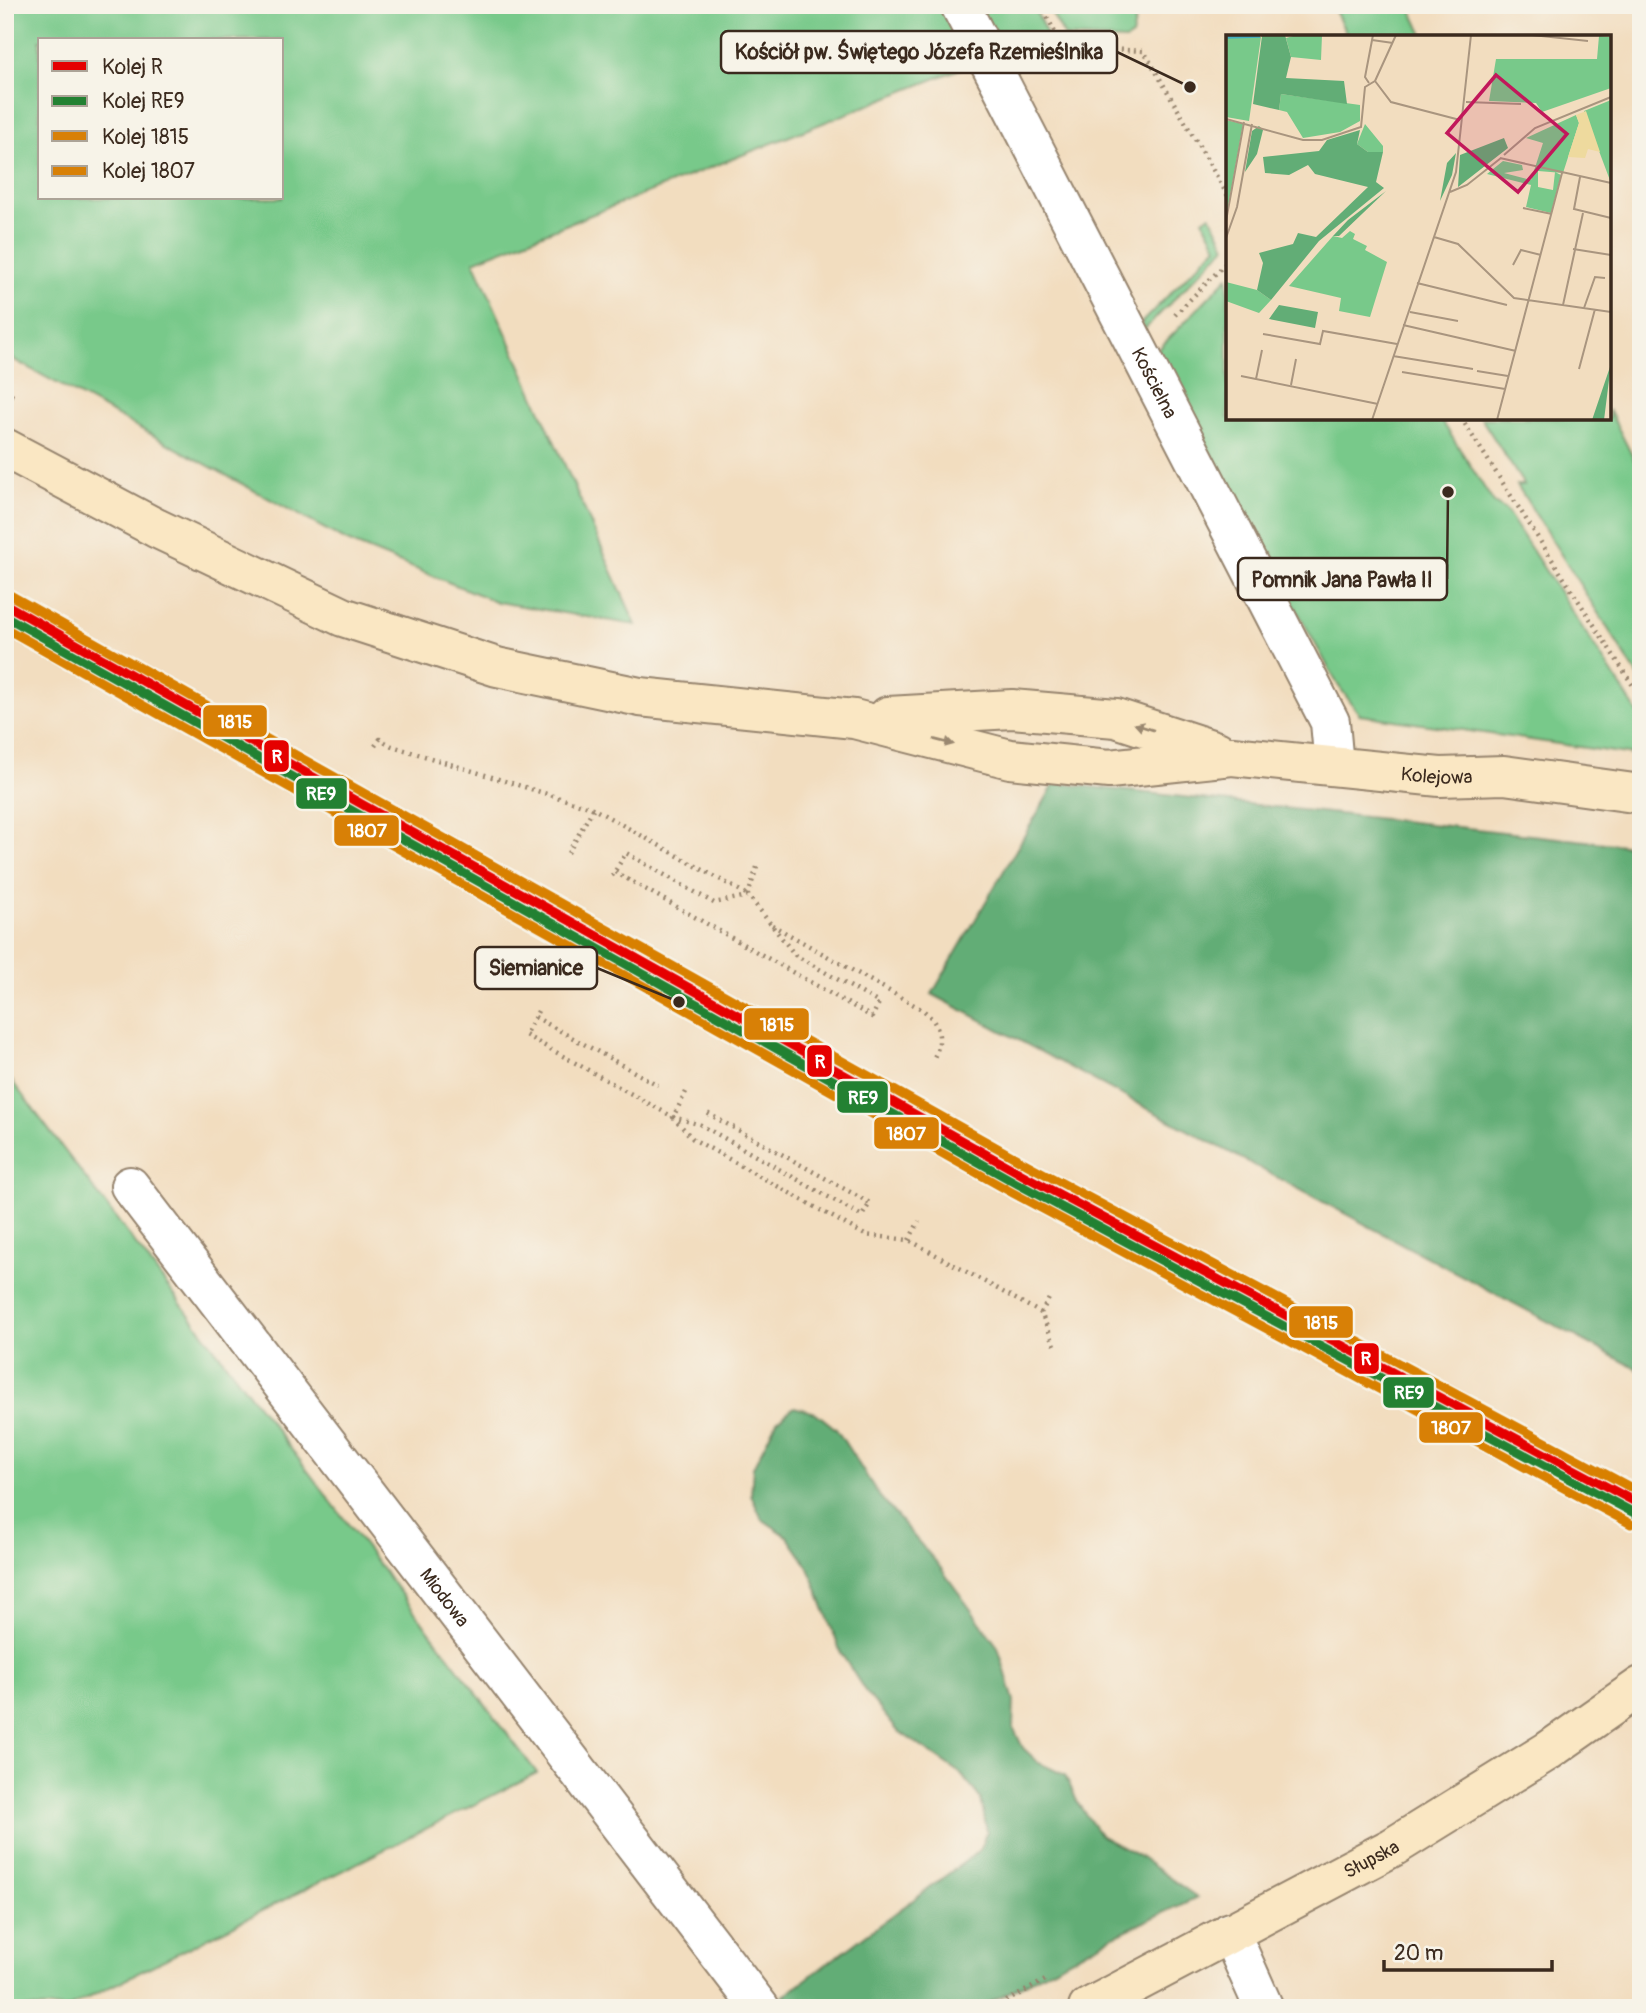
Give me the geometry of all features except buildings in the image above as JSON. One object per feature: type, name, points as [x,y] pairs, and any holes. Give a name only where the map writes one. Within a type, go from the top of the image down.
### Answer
[{"type":"street","name":"Kościelna","points":[[960,5],[1330,722],[1334,766]]},
{"type":"street","points":[[5,448],[156,528],[343,617],[498,667],[640,697],[854,719],[1010,758],[1096,767],[1232,756]]},
{"type":"street","points":[[854,719],[1012,709],[1116,718],[1232,756]]},
{"type":"street","name":"Kolejowa","points":[[1232,756],[1440,777],[1504,775],[1641,794]]},
{"type":"street","name":"Miodowa","points":[[130,1186],[760,2008]]},
{"type":"street","name":"Słupska","points":[[1088,2008],[1322,1886],[1457,1810],[1641,1686]]},
{"type":"street","points":[[1230,1932],[1264,2008]]},
{"type":"path","points":[[1041,5],[1062,47]]},
{"type":"path","points":[[979,42],[1144,51],[1226,193]]},
{"type":"path","points":[[1139,352],[1226,263]]},
{"type":"path","points":[[5,392],[29,405]]},
{"type":"path","points":[[1462,420],[1641,698]]},
{"type":"path","points":[[375,747],[380,739],[392,746],[593,809],[748,895],[795,956],[879,1003],[872,1017],[614,874],[626,853],[714,903],[748,895]]},
{"type":"path","points":[[568,853],[593,809]]},
{"type":"path","points":[[748,895],[757,867]]},
{"type":"path","points":[[769,924],[923,1010],[938,1029],[939,1047],[933,1059]]},
{"type":"path","points":[[658,1085],[536,1014],[525,1035],[673,1117],[701,1125],[862,1216],[870,1203],[707,1113]]},
{"type":"path","points":[[673,1117],[686,1092]]},
{"type":"path","points":[[673,1117],[693,1139],[865,1235],[909,1240],[1041,1313],[1055,1345]]},
{"type":"path","points":[[909,1240],[919,1222]]},
{"type":"path","points":[[1041,1313],[1051,1294]]},
{"type":"green space","points":[[5,5],[951,5],[980,61],[474,261],[636,625],[497,602],[347,541],[5,355]]},
{"type":"green space","points":[[976,5],[1033,5],[1048,37],[993,34]]},
{"type":"green space","points":[[1047,5],[1139,5],[1132,36],[1125,40],[1065,37]]},
{"type":"green space","points":[[1332,5],[1409,5],[1423,35],[1347,35]]},
{"type":"green space","points":[[1210,215],[1226,246],[1144,330],[1141,323],[1217,246],[1203,220]]},
{"type":"green space","points":[[1226,279],[1226,420],[1441,420],[1494,503],[1506,510],[1641,718],[1641,756],[1360,715],[1338,685],[1155,353]]},
{"type":"green space","points":[[1611,414],[1641,473],[1641,681],[1517,485],[1524,485],[1482,420],[1611,420]]},
{"type":"green space","points":[[1055,783],[1641,847],[1641,1371],[932,994]]},
{"type":"green space","points":[[5,1072],[537,1773],[68,2008],[5,2008]]},
{"type":"green space","points":[[794,1407],[816,1413],[836,1429],[880,1497],[937,1563],[998,1647],[1014,1701],[1013,1727],[1023,1748],[1039,1763],[1065,1775],[1079,1805],[1101,1836],[1137,1855],[1197,1897],[1110,1938],[979,2008],[777,2008],[774,2003],[979,1851],[987,1831],[981,1799],[960,1773],[897,1730],[865,1691],[841,1653],[809,1568],[787,1536],[762,1519],[751,1495],[753,1467],[777,1421]]},
{"type":"rail line","name":"1815","points":[[10,595],[1028,1165],[1641,1493]]},
{"type":"rail line","name":"R","points":[[5,604],[1023,1175],[1641,1505]]},
{"type":"rail line","name":"RE9","points":[[5,616],[1018,1184],[1636,1514]]},
{"type":"rail line","name":"1807","points":[[5,628],[1013,1193],[1631,1524]]},
{"type":"place","name":"Kościół pw. Świętego Józefa Rzemieślnika","points":[[1190,87]]},
{"type":"place","name":"Pomnik Jana Pawła II","points":[[1448,492]]},
{"type":"place","name":"Siemianice","points":[[679,1002]]}]
